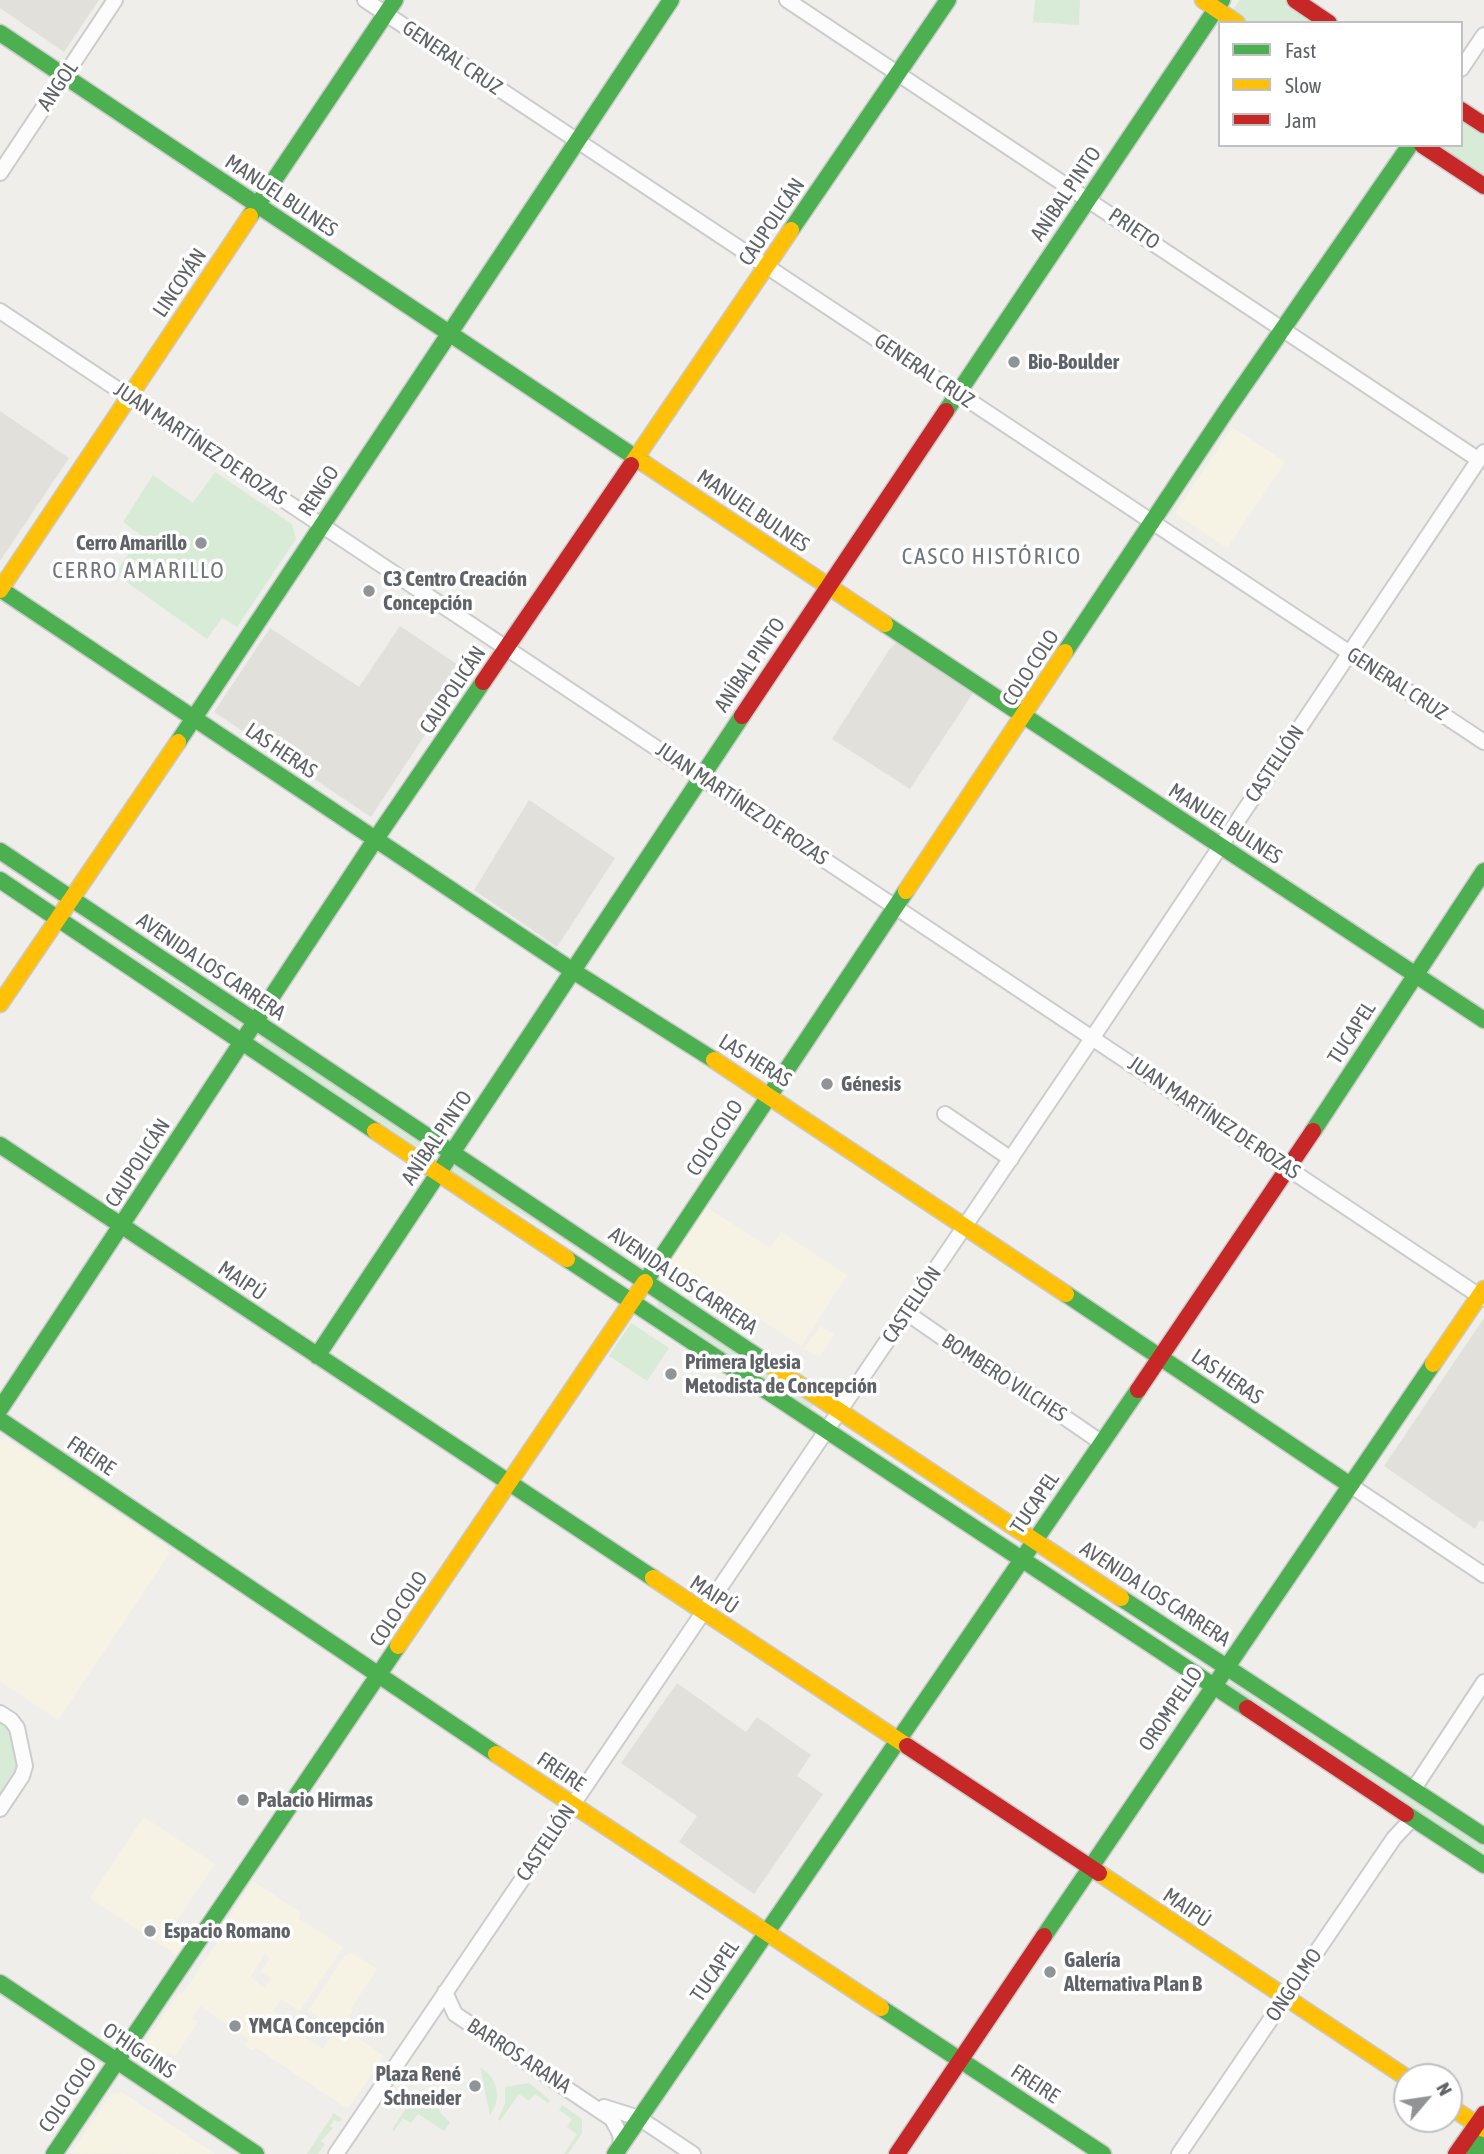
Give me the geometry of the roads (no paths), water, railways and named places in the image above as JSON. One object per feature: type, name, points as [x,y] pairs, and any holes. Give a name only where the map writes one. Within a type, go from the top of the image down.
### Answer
[{"type":"main road","name":"LINCOYÁN","points":[[0,589],[395,0]]},
{"type":"main road","name":"RENGO","points":[[0,1004],[194,718],[671,0]]},
{"type":"main road","name":"CAUPOLICÁN","points":[[0,1409],[375,840],[948,0]]},
{"type":"main road","points":[[1295,0],[1326,21]]},
{"type":"main road","points":[[1214,3],[1235,21]]},
{"type":"main road","name":"ANÍBAL PINTO","points":[[317,1356],[1088,198],[1214,3]]},
{"type":"main road","name":"MANUEL BULNES","points":[[0,33],[636,459],[1484,1020]]},
{"type":"main road","points":[[1463,111],[1484,125]]},
{"type":"main road","name":"COLO COLO","points":[[54,2154],[632,1302],[1152,523],[1409,147]]},
{"type":"main road","points":[[1425,147],[1484,186]]},
{"type":"main road","name":"LAS HERAS","points":[[0,589],[573,971],[769,1094],[1350,1485]]},
{"type":"main road","name":"AVENIDA LOS CARRERA","points":[[0,851],[645,1282],[1484,1836]]},
{"type":"main road","name":"TUCAPEL","points":[[618,2149],[1289,1168],[1484,871]]},
{"type":"main road","name":"AVENIDA LOS CARRERA","points":[[0,880],[439,1174],[1484,1865]]},
{"type":"main road","name":"MAIPÚ","points":[[0,1145],[1393,2069]]},
{"type":"main road","name":"OROMPELLO","points":[[897,2154],[1212,1686],[1483,1295]]},
{"type":"main road","name":"FREIRE","points":[[0,1420],[572,1805],[1103,2154]]},
{"type":"main road","name":"O'HIGGINS","points":[[0,1983],[256,2154]]},
{"type":"main road","points":[[1456,2154],[1482,2122],[1463,2113]]},
{"type":"main road","points":[[1474,2154],[1484,2140]]},
{"type":"street","name":"ANGOL","points":[[0,173],[116,0]]},
{"type":"street","name":"GENERAL CRUZ","points":[[365,0],[1484,741]]},
{"type":"street","name":"PRIETO","points":[[787,0],[1284,330],[1481,456]]},
{"type":"street","points":[[1463,66],[1484,35]]},
{"type":"street","name":"JUAN MARTÍNEZ DE ROZAS","points":[[0,311],[1483,1295]]},
{"type":"street","name":"CASTELLÓN","points":[[336,2154],[1011,1160],[1481,456]]},
{"type":"street","points":[[945,1114],[1011,1160]]},
{"type":"street","name":"BOMBERO VILCHES","points":[[906,1313],[1102,1443]]},
{"type":"street","name":"LAS HERAS","points":[[1350,1485],[1484,1575]]},
{"type":"street","points":[[1413,1790],[1484,1682]]},
{"type":"street","points":[[0,1713],[15,1725],[25,1766],[23,1774],[0,1810]]},
{"type":"street","name":"ONGOLMO","points":[[1179,2154],[1394,1838],[1413,1818]]},
{"type":"street","name":"BARROS ARANA","points":[[444,1993],[455,2014],[612,2119],[620,2134],[618,2149]]},
{"type":"street","name":"BARROS ARANA","points":[[428,2018],[437,2013],[455,2014]]},
{"type":"street","name":"BARROS ARANA","points":[[584,2099],[639,2118],[694,2154]]},
{"type":"place","name":"Bio-Boulder","points":[[1014,362]]},
{"type":"place","name":"Cerro Amarillo","points":[[201,543]]},
{"type":"place","name":"C3 Centro Creación Concepción","points":[[369,591]]},
{"type":"place","name":"Génesis","points":[[827,1084]]},
{"type":"place","name":"Primera Iglesia Metodista de Concepción","points":[[671,1374]]},
{"type":"place","name":"Palacio Hirmas","points":[[243,1800]]},
{"type":"place","name":"Espacio Romano","points":[[150,1931]]},
{"type":"place","name":"Galería Alternativa Plan B","points":[[1050,1972]]},
{"type":"place","name":"YMCA Concepción","points":[[235,2026]]},
{"type":"place","name":"Plaza René Schneider","points":[[475,2086]]},
{"type":"district","name":"CASCO HISTÓRICO","points":[[992,557]]},
{"type":"district","name":"CERRO AMARILLO","points":[[139,571]]}]
